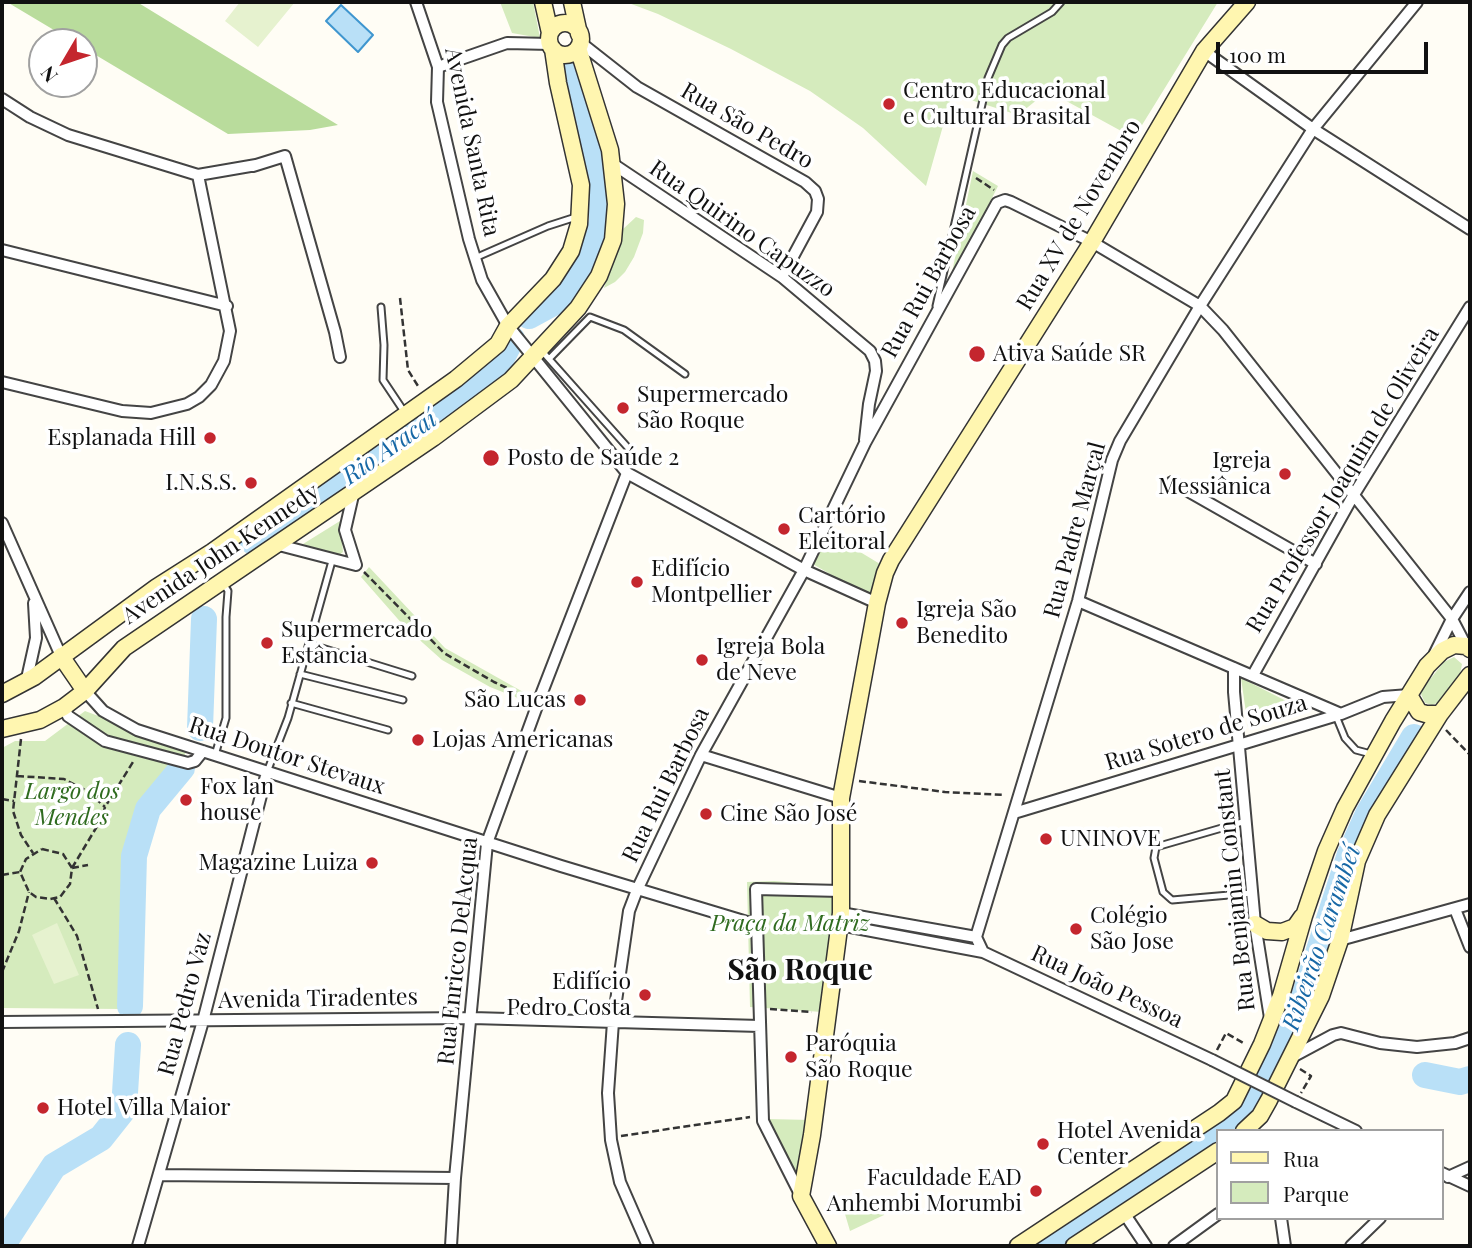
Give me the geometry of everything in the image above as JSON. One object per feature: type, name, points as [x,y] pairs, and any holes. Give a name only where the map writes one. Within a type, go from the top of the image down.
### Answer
[{"type":"main road","name":"Avenida John Kennedy","points":[[2,694],[26,683],[157,587],[229,540],[482,359],[498,344],[559,269],[571,251],[579,216],[581,185],[543,2]]},
{"type":"main road","name":"Avenida John Kennedy","points":[[2,729],[40,720],[64,707],[85,691],[124,648],[433,438],[511,380],[578,309],[613,240],[615,216],[613,164],[579,42],[572,2]]},
{"type":"main road","name":"Rua XV de Novembro","points":[[1231,19],[1236,2]]},
{"type":"main road","name":"Rua XV de Novembro","points":[[801,1196],[812,1135],[840,919],[841,798],[884,573],[1092,242],[1204,51],[1247,2]]},
{"type":"main road","points":[[562,22],[572,25],[579,42],[574,52],[563,54],[551,42],[556,24],[562,22]]},
{"type":"main road","points":[[229,540],[245,564]]},
{"type":"main road","points":[[1018,1246],[1219,1114],[1234,1101],[1282,996],[1304,916],[1326,851],[1345,808],[1427,666],[1450,647],[1468,648]]},
{"type":"main road","points":[[61,656],[85,691]]},
{"type":"main road","points":[[1262,1123],[1321,996],[1340,940],[1357,861],[1377,814],[1438,718],[1470,675]]},
{"type":"main road","points":[[1409,695],[1419,712],[1438,718]]},
{"type":"main road","points":[[1255,924],[1267,931],[1282,932],[1295,927],[1304,916]]},
{"type":"main road","points":[[1074,1246],[1216,1152]]},
{"type":"main road","points":[[801,1196],[828,1246]]},
{"type":"street","name":"Avenida Santa Rita","points":[[416,2],[438,67],[438,102],[482,280],[510,328],[537,354],[627,473]]},
{"type":"street","name":"Rua Padre Marçal","points":[[976,937],[1078,601],[1112,460],[1120,441],[1200,306],[1312,129],[1417,2]]},
{"type":"street","points":[[438,67],[507,43],[551,42]]},
{"type":"street","name":"Rua São Pedro","points":[[579,42],[637,87],[805,182],[815,191],[818,199],[817,212],[782,277]]},
{"type":"street","points":[[1204,51],[1312,129],[1470,229]]},
{"type":"street","points":[[2,99],[30,117],[68,135],[198,175],[255,165],[285,156],[340,358]]},
{"type":"street","name":"Rua Quirino Capuzzo","points":[[613,164],[782,277],[862,344],[875,361],[876,371],[865,443]]},
{"type":"street","points":[[2,382],[122,411],[151,413],[187,404],[211,385],[224,361],[230,331],[198,175]]},
{"type":"street","name":"Rua Rui Barbosa","points":[[648,1246],[620,1182],[611,1138],[608,1093],[613,1023],[629,911],[701,755],[804,570],[865,443],[995,206],[1000,201],[1011,202]]},
{"type":"street","points":[[1011,202],[1092,242],[1200,306],[1223,330],[1452,619],[1468,648]]},
{"type":"street","points":[[2,250],[226,306]]},
{"type":"street","name":"Rua Professor Joaquim de Oliveira","points":[[1253,675],[1353,496],[1470,307]]},
{"type":"street","points":[[627,473],[804,570],[877,604]]},
{"type":"street","name":"Rua Enricco DelAcqua","points":[[451,1246],[487,843],[538,702],[627,473]]},
{"type":"street","points":[[1172,482],[1316,564]]},
{"type":"street","points":[[274,544],[356,565],[345,530],[354,491]]},
{"type":"street","points":[[2,523],[61,656]]},
{"type":"street","points":[[1427,666],[1470,592]]},
{"type":"street","points":[[26,683],[36,638],[33,594]]},
{"type":"street","points":[[1078,601],[1253,675],[1339,715]]},
{"type":"street","name":"Rua Benjamin Constant","points":[[1234,668],[1255,924],[1270,1008],[1270,1024]]},
{"type":"street","name":"Rua Doutor Stevaux","points":[[85,691],[103,712],[137,730],[487,843],[757,925]]},
{"type":"street","name":"Rua Sotero de Souza","points":[[1014,813],[1339,715],[1383,697],[1409,695]]},
{"type":"street","points":[[64,707],[68,716],[105,741],[188,763],[195,761],[203,751]]},
{"type":"street","points":[[701,755],[841,798]]},
{"type":"street","name":"Rua Pedro Vaz","points":[[138,1246],[203,1021],[267,772]]},
{"type":"street","points":[[801,1196],[763,1121],[756,889],[841,891]]},
{"type":"street","points":[[1340,940],[1470,904]]},
{"type":"street","points":[[1455,909],[1470,947]]},
{"type":"street","points":[[840,919],[976,937],[983,952]]},
{"type":"street","name":"Rua João Pessoa","points":[[840,919],[983,952],[1213,1060],[1352,1129]]},
{"type":"street","name":"Avenida Tiradentes","points":[[2,1022],[472,1018],[760,1026]]},
{"type":"street","points":[[1290,1060],[1341,1033],[1380,1043],[1417,1047],[1455,1043],[1470,1038]]},
{"type":"street","points":[[1445,1176],[1470,1167]]},
{"type":"street","points":[[159,1175],[455,1178]]},
{"type":"street","points":[[1445,1176],[1470,1186]]},
{"type":"street","points":[[1124,1213],[1146,1246]]},
{"type":"street","points":[[1174,1246],[1216,1215]]},
{"type":"street","points":[[1281,1220],[1286,1246]]},
{"type":"street","points":[[1351,1246],[1378,1220]]},
{"type":"lane","points":[[932,319],[943,282],[988,78],[1002,45],[1017,32],[1052,12],[1061,2]]},
{"type":"lane","points":[[475,258],[548,226],[579,216]]},
{"type":"lane","points":[[381,307],[383,380],[407,414]]},
{"type":"lane","points":[[630,450],[537,354],[590,317],[625,330],[685,374]]},
{"type":"lane","points":[[267,772],[288,718],[332,561]]},
{"type":"lane","points":[[215,755],[226,718],[228,592],[222,580]]},
{"type":"lane","points":[[309,644],[412,676]]},
{"type":"lane","points":[[300,674],[403,700]]},
{"type":"lane","points":[[291,703],[388,730]]},
{"type":"lane","points":[[1339,715],[1345,738],[1356,750],[1374,754]]},
{"type":"lane","points":[[1246,821],[1156,847],[1153,853],[1163,891],[1168,898],[1252,893]]},
{"type":"path","points":[[967,172],[1011,202]]},
{"type":"path","points":[[400,298],[408,370],[427,400]]},
{"type":"path","points":[[356,565],[444,653],[494,682],[538,702]]},
{"type":"path","points":[[1438,718],[1470,755]]},
{"type":"path","points":[[23,724],[13,811],[21,835],[33,853]]},
{"type":"path","points":[[29,892],[42,898],[60,897],[70,884],[72,868],[128,769]]},
{"type":"path","points":[[17,776],[64,779],[87,791],[105,807]]},
{"type":"path","points":[[846,780],[945,792],[1019,795]]},
{"type":"path","points":[[2,799],[14,801]]},
{"type":"path","points":[[2,972],[19,931],[29,892],[20,872],[26,859],[41,849],[56,850],[68,859],[72,868]]},
{"type":"path","points":[[72,868],[88,865]]},
{"type":"path","points":[[2,875],[20,872]]},
{"type":"path","points":[[54,898],[76,936],[102,1022]]},
{"type":"path","points":[[760,1009],[828,1013]]},
{"type":"path","points":[[1213,1060],[1226,1032],[1258,1052]]},
{"type":"path","points":[[1290,1060],[1311,1076],[1296,1102]]},
{"type":"path","points":[[611,1138],[763,1114]]},
{"type":"green space","points":[[7,2],[137,2],[338,125],[310,130],[228,134],[98,56],[98,28],[51,28]]},
{"type":"green space","points":[[240,2],[295,2],[258,47],[225,21]]},
{"type":"green space","points":[[500,2],[533,2],[540,38],[512,33]]},
{"type":"green space","name":"Centro Educacional e Cultural Brasital","points":[[626,2],[1218,2],[1134,138],[1048,91],[1018,115],[952,94],[926,186],[863,128],[810,91],[731,49],[658,14]]},
{"type":"green space","points":[[973,171],[998,186],[950,282]]},
{"type":"green space","points":[[636,217],[644,220],[643,233],[634,257],[625,272],[604,288],[622,230]]},
{"type":"green space","points":[[340,521],[343,552],[338,556],[303,544]]},
{"type":"green space","points":[[827,532],[885,567],[875,600],[811,563]]},
{"type":"green space","points":[[369,567],[445,648],[525,693],[523,700],[490,687],[442,660],[404,626],[361,577]]},
{"type":"green space","points":[[1454,657],[1462,664],[1460,674],[1437,703],[1425,703],[1421,694],[1423,688],[1444,662]]},
{"type":"green space","points":[[1241,678],[1304,710],[1248,727]]},
{"type":"green space","name":"Largo dos Mendes","points":[[85,711],[187,749],[182,763],[145,806],[128,855],[121,1009],[2,1008],[2,748],[15,741],[45,741]]},
{"type":"green space","name":"Praça da Matriz","points":[[774,881],[837,886],[822,1012],[750,1007],[747,882]]},
{"type":"green space","points":[[57,923],[79,975],[54,984],[32,935]]},
{"type":"green space","points":[[767,1119],[811,1120],[800,1185]]},
{"type":"green space","points":[[876,1199],[887,1205],[884,1215],[850,1231],[845,1214]]},
{"type":"water","points":[[341,5],[373,35],[358,52],[326,21]]},
{"type":"waterway","name":"Rio Aracaí","points":[[529,316],[564,297],[588,262],[602,222],[601,180],[574,60]]},
{"type":"waterway","name":"Rio Aracaí","points":[[253,542],[418,431],[495,371],[512,339]]},
{"type":"waterway","name":"Rio Aracaí","points":[[200,728],[204,619]]},
{"type":"waterway","name":"Ribeirão Carambeí","points":[[1222,1129],[1246,1110],[1260,1092],[1278,1059],[1300,1009],[1350,854],[1368,814],[1414,737]]},
{"type":"waterway","name":"Rio Aracaí","points":[[130,1006],[134,856],[148,809],[182,768]]},
{"type":"waterway","name":"Rio Aracaí","points":[[2,1246],[54,1166],[101,1138],[124,1109],[128,1045]]},
{"type":"waterway","points":[[1425,1075],[1460,1082],[1470,1079]]},
{"type":"waterway","name":"Ribeirão Carambeí","points":[[1044,1246],[1216,1132]]},
{"type":"place","name":"Centro Educacional e Cultural Brasital","points":[[889,104]]},
{"type":"place","name":"Ativa Saúde SR","points":[[977,354]]},
{"type":"place","name":"Supermercado São Roque","points":[[623,408]]},
{"type":"place","name":"Esplanada Hill","points":[[210,438]]},
{"type":"place","name":"Posto de Saúde 2","points":[[491,458]]},
{"type":"place","name":"Igreja Messiânica","points":[[1285,474]]},
{"type":"place","name":"I.N.S.S.","points":[[251,483]]},
{"type":"place","name":"Cartório Eleitoral","points":[[784,529]]},
{"type":"place","name":"Edifício Montpellier","points":[[637,582]]},
{"type":"place","name":"Igreja São Benedito","points":[[902,623]]},
{"type":"place","name":"Supermercado Estância","points":[[267,643]]},
{"type":"place","name":"Igreja Bola de Neve","points":[[702,660]]},
{"type":"place","name":"São Lucas","points":[[580,700]]},
{"type":"place","name":"Lojas Americanas","points":[[418,740]]},
{"type":"place","name":"Fox lan house","points":[[186,800]]},
{"type":"place","name":"Cine São José","points":[[706,814]]},
{"type":"place","name":"UNINOVE","points":[[1046,839]]},
{"type":"place","name":"Magazine Luiza","points":[[372,863]]},
{"type":"place","name":"Colégio São Jose","points":[[1076,929]]},
{"type":"place","name":"Edifício Pedro Costa","points":[[645,995]]},
{"type":"place","name":"Paróquia São Roque","points":[[791,1057]]},
{"type":"place","name":"Hotel Villa Maior","points":[[43,1108]]},
{"type":"place","name":"Hotel Avenida Center","points":[[1043,1144]]},
{"type":"place","name":"Faculdade EAD Anhembi Morumbi","points":[[1036,1191]]},
{"type":"district","name":"São Roque","points":[[800,971]]}]
